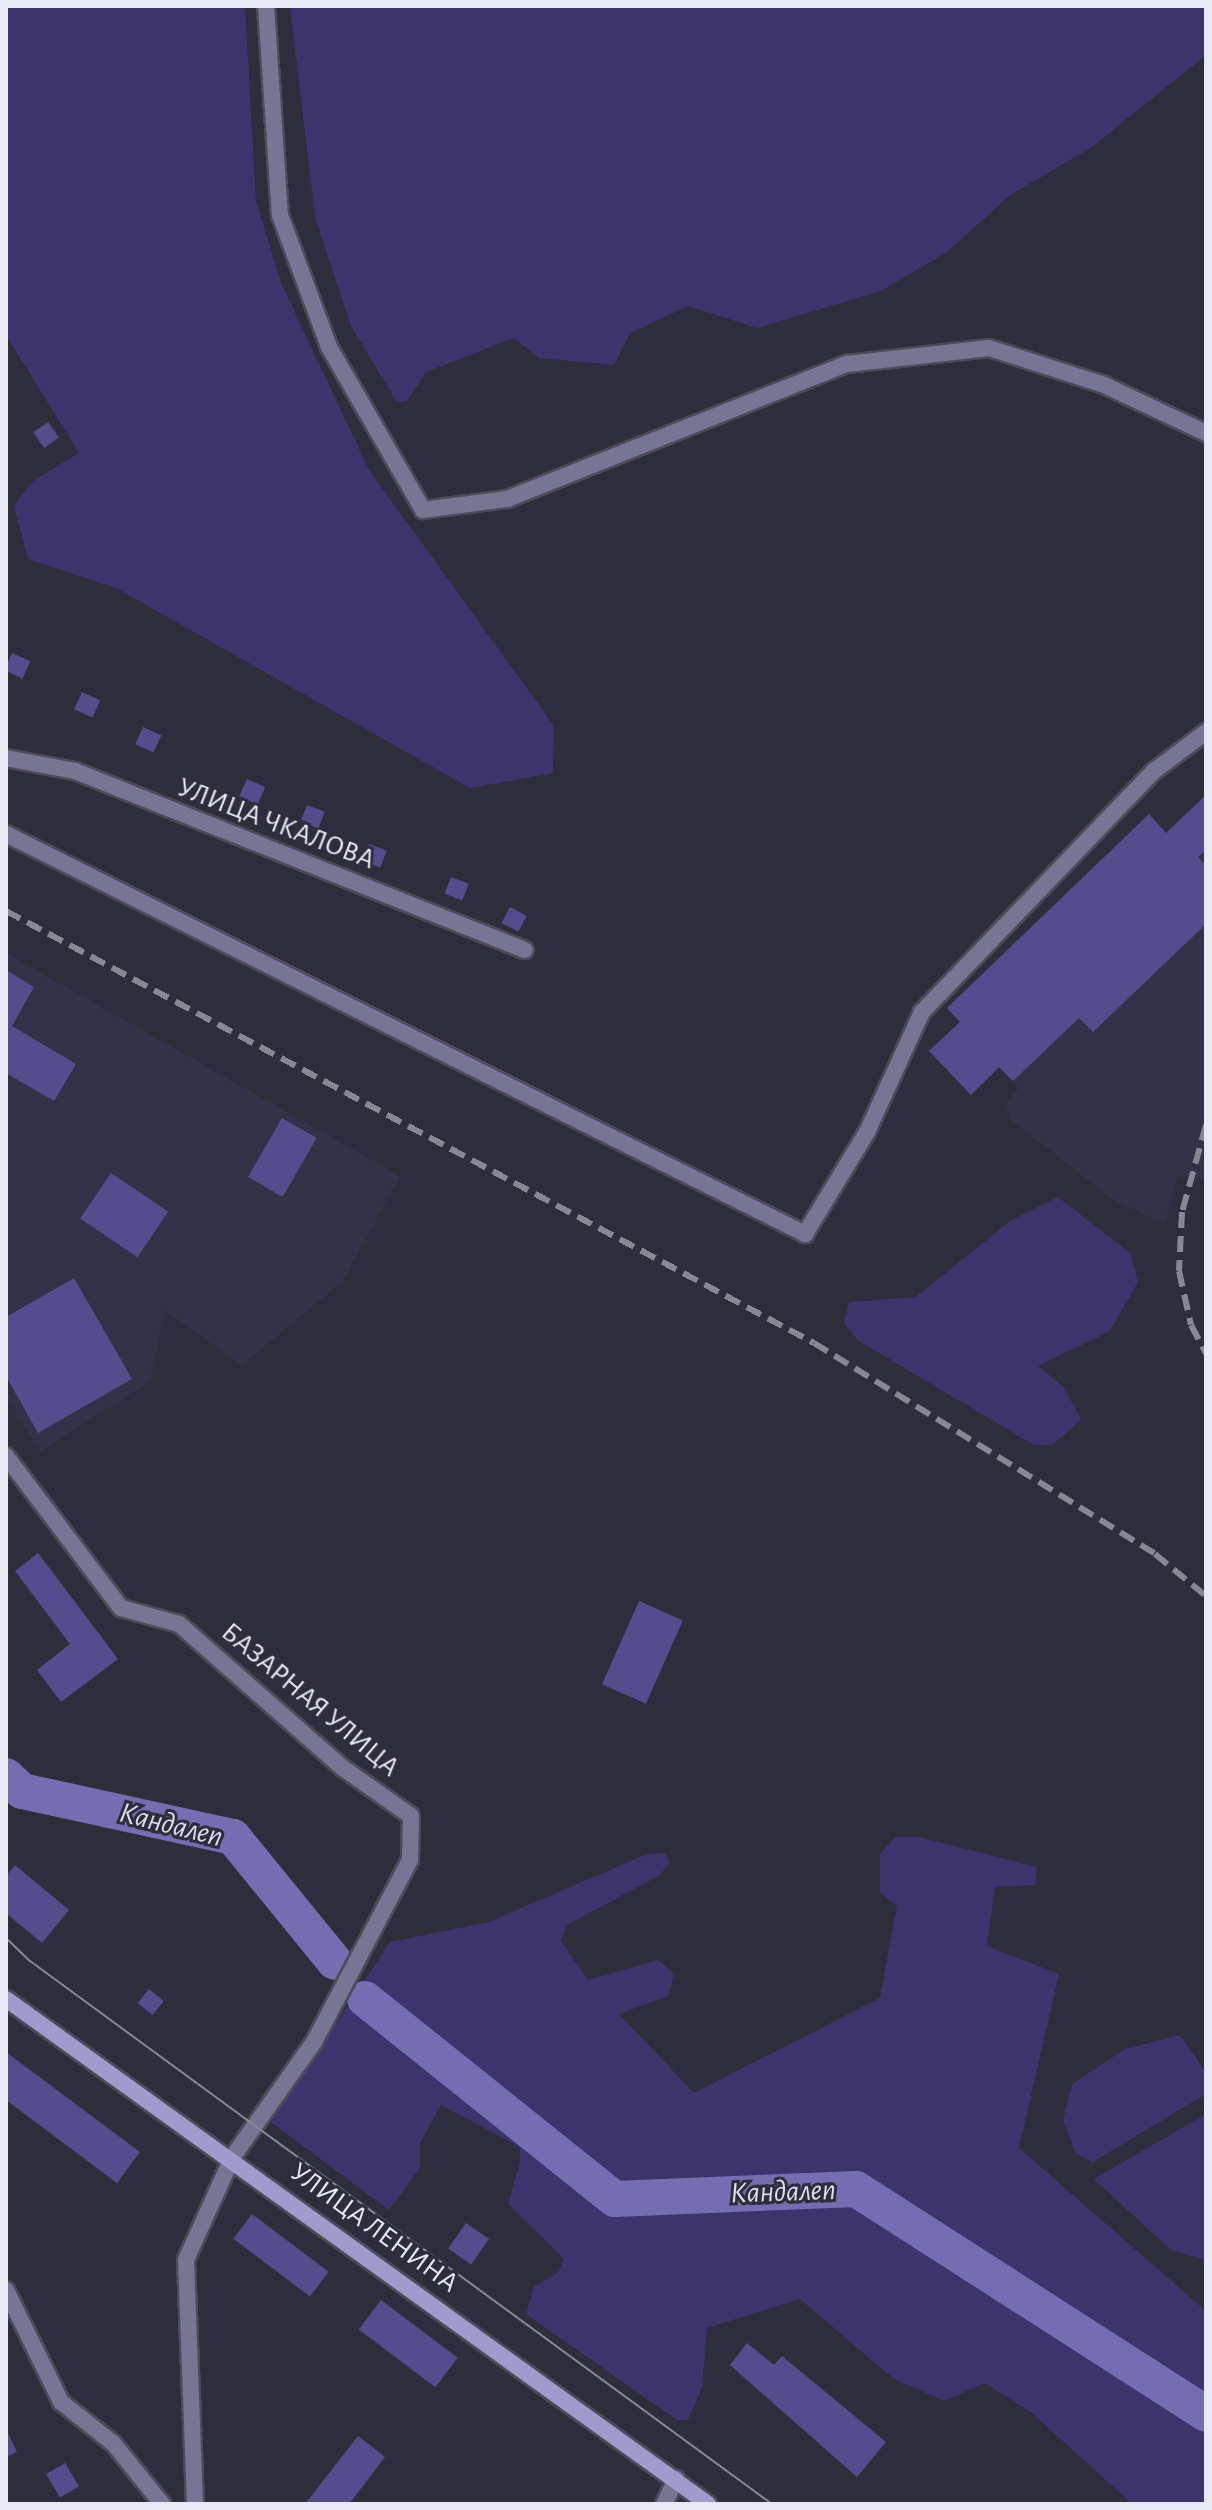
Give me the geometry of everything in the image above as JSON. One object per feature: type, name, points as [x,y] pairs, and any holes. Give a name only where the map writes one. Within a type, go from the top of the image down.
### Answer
[{"type":"main road","name":"УЛИЦА ЛЕНИНА","points":[[6,1999],[232,2158],[708,2504]]},
{"type":"street","points":[[266,6],[280,215],[329,347],[423,510],[507,499],[847,364],[989,348],[1104,385],[1206,433]]},
{"type":"street","points":[[6,834],[805,1234],[867,1132],[922,1012],[1154,771],[1206,732]]},
{"type":"street","name":"УЛИЦА ЧКАЛОВА","points":[[6,758],[75,771],[525,950]]},
{"type":"street","name":"БАЗАРНАЯ УЛИЦА","points":[[6,1456],[121,1608],[179,1624],[343,1768],[411,1816],[410,1860],[314,2042],[232,2158]]},
{"type":"street","points":[[195,2504],[186,2260],[232,2158]]},
{"type":"street","points":[[6,2290],[61,2402],[113,2443],[162,2504]]},
{"type":"street","points":[[664,2504],[676,2479]]},
{"type":"shaded area","points":[[6,6],[245,6],[256,201],[281,283],[369,470],[554,726],[553,773],[470,788],[116,588],[28,559],[14,506],[33,481],[79,453],[6,335]]},
{"type":"shaded area","points":[[290,6],[1206,6],[1206,55],[1092,147],[1009,196],[947,252],[881,291],[757,328],[688,306],[630,333],[614,365],[539,358],[514,338],[426,372],[407,401],[397,402],[351,326],[315,217]]},
{"type":"shaded area","points":[[1206,795],[1206,1179],[1178,1177],[1165,1223],[1116,1202],[1010,1119],[1005,1104],[1019,1088],[1000,1068],[971,1095],[929,1051],[959,1022],[947,1008],[1149,814],[1167,833]]},
{"type":"shaded area","points":[[6,953],[400,1176],[343,1281],[242,1365],[165,1311],[150,1381],[40,1452],[6,1396]]},
{"type":"shaded area","points":[[1058,1197],[1130,1253],[1138,1282],[1110,1331],[1038,1366],[1064,1387],[1081,1420],[1052,1445],[1034,1445],[859,1341],[844,1323],[849,1302],[916,1297],[1010,1221]]},
{"type":"shaded area","points":[[896,1837],[919,1837],[1037,1867],[1035,1885],[995,1887],[987,1946],[1059,1974],[1019,2148],[1206,2311],[1206,2504],[1132,2504],[1031,2412],[984,2383],[945,2401],[894,2379],[800,2299],[707,2328],[702,2387],[688,2420],[677,2420],[526,2314],[534,2287],[557,2273],[564,2259],[508,2204],[520,2162],[520,2149],[511,2142],[441,2105],[420,2143],[420,2168],[389,2210],[271,2122],[390,1942],[489,1922],[647,1854],[665,1853],[670,1862],[660,1875],[567,1925],[561,1941],[588,1980],[658,1960],[674,1974],[668,1996],[619,2014],[694,2093],[880,1998],[897,1906],[880,1892],[880,1854]]},
{"type":"shaded area","points":[[1180,2035],[1206,2073],[1206,2094],[1093,2162],[1076,2154],[1063,2120],[1072,2084],[1125,2049]]},
{"type":"shaded area","points":[[1206,2114],[1206,2260],[1171,2250],[1094,2179]]},
{"type":"building","points":[[48,422],[59,438],[44,448],[33,432]]},
{"type":"building","points":[[12,653],[30,661],[23,678],[6,671]]},
{"type":"building","points":[[82,692],[100,700],[93,717],[74,709]]},
{"type":"building","points":[[143,727],[161,735],[154,752],[135,744]]},
{"type":"building","points":[[247,779],[265,787],[258,804],[239,796]]},
{"type":"building","points":[[1206,795],[1206,850],[1198,857],[1206,866],[1206,924],[1093,1032],[1079,1018],[1013,1081],[999,1067],[971,1095],[929,1051],[960,1022],[947,1008],[1149,814],[1166,833]]},
{"type":"building","points":[[307,805],[325,812],[318,829],[301,822]]},
{"type":"building","points":[[369,844],[387,851],[380,868],[363,861]]},
{"type":"building","points":[[451,877],[469,884],[462,901],[445,894]]},
{"type":"building","points":[[510,907],[527,916],[518,932],[502,923]]},
{"type":"building","points":[[6,970],[34,987],[12,1026],[76,1064],[54,1101],[6,1073]]},
{"type":"building","points":[[282,1118],[317,1138],[283,1197],[248,1177]]},
{"type":"building","points":[[111,1173],[168,1212],[137,1257],[80,1219]]},
{"type":"building","points":[[74,1278],[132,1379],[38,1433],[6,1376],[6,1317]]},
{"type":"building","points":[[38,1553],[118,1659],[61,1702],[37,1670],[70,1644],[15,1571]]},
{"type":"building","points":[[639,1601],[683,1621],[646,1704],[602,1684]]},
{"type":"building","points":[[15,1865],[69,1910],[42,1943],[6,1913],[6,1876]]},
{"type":"building","points":[[149,1989],[164,2001],[152,2015],[138,2003]]},
{"type":"building","points":[[6,2052],[140,2152],[117,2183],[6,2100]]},
{"type":"building","points":[[252,2214],[329,2272],[310,2297],[233,2239]]},
{"type":"building","points":[[466,2223],[489,2239],[471,2264],[448,2248]]},
{"type":"building","points":[[381,2300],[458,2358],[435,2387],[359,2330]]},
{"type":"building","points":[[747,2343],[774,2365],[782,2356],[886,2442],[857,2477],[730,2365]]},
{"type":"building","points":[[6,2429],[17,2452],[6,2457]]},
{"type":"building","points":[[358,2436],[385,2457],[349,2504],[305,2504]]},
{"type":"building","points":[[65,2463],[79,2486],[60,2497],[46,2474]]},
{"type":"waterway","name":"Кандалеп","points":[[6,1776],[22,1791],[233,1837],[335,1962]]},
{"type":"waterway","name":"Кандалеп","points":[[365,1999],[615,2199],[856,2189],[1206,2414]]},
{"type":"tram line","points":[[6,1938],[30,1961],[772,2504]]},
{"type":"railway","points":[[6,911],[814,1343],[1155,1554],[1206,1596]]},
{"type":"railway","points":[[1206,1125],[1182,1212],[1179,1271],[1191,1325],[1206,1353]]}]
